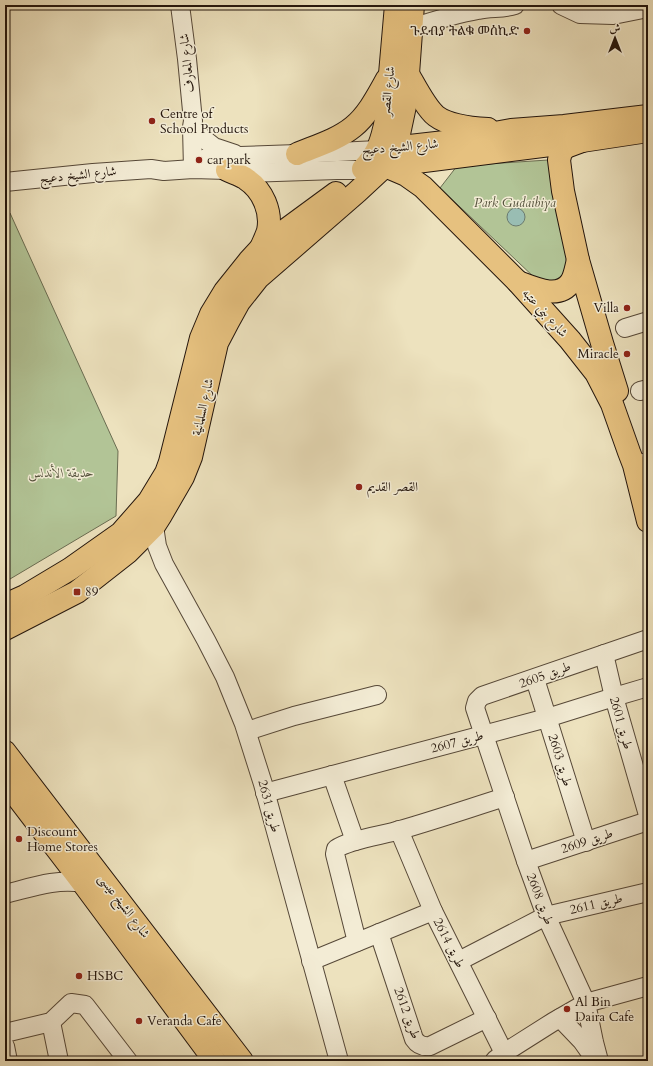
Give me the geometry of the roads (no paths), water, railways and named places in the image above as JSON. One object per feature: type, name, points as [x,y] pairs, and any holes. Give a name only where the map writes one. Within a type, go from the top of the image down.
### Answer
[{"type":"main road","name":"شارع القصر","points":[[396,5],[399,74]]},
{"type":"main road","name":"شارع القصر","points":[[362,170],[370,162],[386,155],[382,136],[411,28],[413,5]]},
{"type":"main road","points":[[297,154],[341,135],[354,126],[399,74],[436,116],[449,122],[470,127],[511,130]]},
{"type":"main road","name":"شارع الشيخ دعيج","points":[[386,155],[511,130],[564,126],[648,116]]},
{"type":"main road","name":"شارع الشيخ دعيج","points":[[386,155],[582,141],[648,131]]},
{"type":"main road","name":"شارع بني عتبه","points":[[582,141],[566,147],[561,152],[559,160],[563,191],[578,260],[602,343],[644,466],[648,521]]},
{"type":"main road","name":"شارع بني عتبه","points":[[386,155],[406,175],[423,187],[517,282],[570,340],[596,373],[644,466]]},
{"type":"main road","name":"شارع السلمانية","points":[[5,629],[77,592],[128,552],[154,526],[178,487],[191,457],[217,343],[239,302],[258,278],[357,192],[386,155]]},
{"type":"main road","points":[[233,163],[256,188],[267,207],[269,217],[268,231],[261,248]]},
{"type":"main road","name":"شارع السلمانية","points":[[5,605],[15,597],[70,569],[121,533],[149,501],[166,473],[170,462],[201,338],[211,314],[225,291],[261,248],[332,196],[362,170]]},
{"type":"main road","points":[[517,282],[543,291],[554,292],[564,289],[571,282],[574,276],[578,260]]},
{"type":"main road","name":"شارع الشيخ عيسى","points":[[5,752],[242,1061]]},
{"type":"main road","name":"شارع الشيخ عيسى","points":[[5,781],[215,1061]]},
{"type":"street","name":"شارع المعارف","points":[[180,5],[196,128],[197,164]]},
{"type":"street","points":[[411,28],[480,9],[502,8],[515,5]]},
{"type":"street","points":[[561,5],[578,10],[613,15],[648,8]]},
{"type":"street","points":[[196,128],[214,147],[233,163]]},
{"type":"street","name":"شارع الشيخ دعيج","points":[[5,182],[93,173],[152,169],[162,164],[233,163],[297,154],[386,155]]},
{"type":"street","name":"شارع الشيخ دعيج","points":[[233,163],[249,173],[362,170]]},
{"type":"street","points":[[626,328],[648,321]]},
{"type":"street","name":"طريق 2631","points":[[154,526],[157,546],[164,564],[225,677],[242,716],[266,793],[339,1061]]},
{"type":"street","points":[[128,552],[151,555],[164,564]]},
{"type":"street","name":"طريق 2605","points":[[484,735],[475,708],[477,701],[482,696],[648,639]]},
{"type":"street","name":"طريق 2601","points":[[604,654],[614,697],[648,815]]},
{"type":"street","name":"طريق 2603","points":[[535,679],[586,842]]},
{"type":"street","name":"طريق 2607","points":[[266,793],[547,718],[648,687]]},
{"type":"street","points":[[247,731],[294,716],[377,695]]},
{"type":"street","name":"طريق 2608","points":[[484,735],[546,916],[586,1003],[598,1061]]},
{"type":"street","points":[[332,775],[355,841]]},
{"type":"street","points":[[357,942],[335,854],[338,847],[355,841],[399,830],[505,797]]},
{"type":"street","name":"طريق 2609","points":[[526,861],[648,821]]},
{"type":"street","name":"طريق 2614","points":[[399,830],[433,911],[487,1018],[500,1057]]},
{"type":"street","points":[[46,884],[56,869],[57,849]]},
{"type":"street","points":[[5,894],[65,881],[83,883]]},
{"type":"street","name":"طريق 2611","points":[[459,961],[546,916],[648,892]]},
{"type":"street","points":[[311,961],[433,911]]},
{"type":"street","name":"طريق 2612","points":[[379,932],[414,1039],[419,1045],[430,1046],[487,1018]]},
{"type":"street","points":[[500,1057],[586,1003],[648,986]]},
{"type":"street","points":[[5,1033],[52,1022],[71,1003],[85,1005],[128,1061]]},
{"type":"street","name":"طريق 2608","points":[[560,1018],[582,1041],[598,1061]]},
{"type":"street","points":[[52,1022],[60,1061]]},
{"type":"street","points":[[5,1046],[8,1061]]},
{"type":"water","points":[[512,208],[520,208],[525,213],[523,224],[520,226],[512,226],[507,221],[507,213]]},
{"type":"place","name":"ጉደብያ ትልቁ መስኪድ","points":[[527,31]]},
{"type":"place","name":"Centre of School Products","points":[[152,121]]},
{"type":"place","name":"car park","points":[[199,160]]},
{"type":"place","name":"Villa","points":[[627,308]]},
{"type":"place","name":"Miracle","points":[[627,354]]},
{"type":"place","name":"القصر القديم","points":[[359,487]]},
{"type":"place","name":"89","points":[[77,592]]},
{"type":"place","name":"Discount Home Stores","points":[[19,839]]},
{"type":"place","name":"HSBC","points":[[79,976]]},
{"type":"place","name":"Al Bin Daira Cafe","points":[[567,1009]]},
{"type":"place","name":"Veranda Cafe","points":[[139,1021]]},
{"type":"park label","name":"Park Gudaibiya","points":[[515,203]]},
{"type":"park label","name":"حديقة الأندلس","points":[[61,473]]}]
